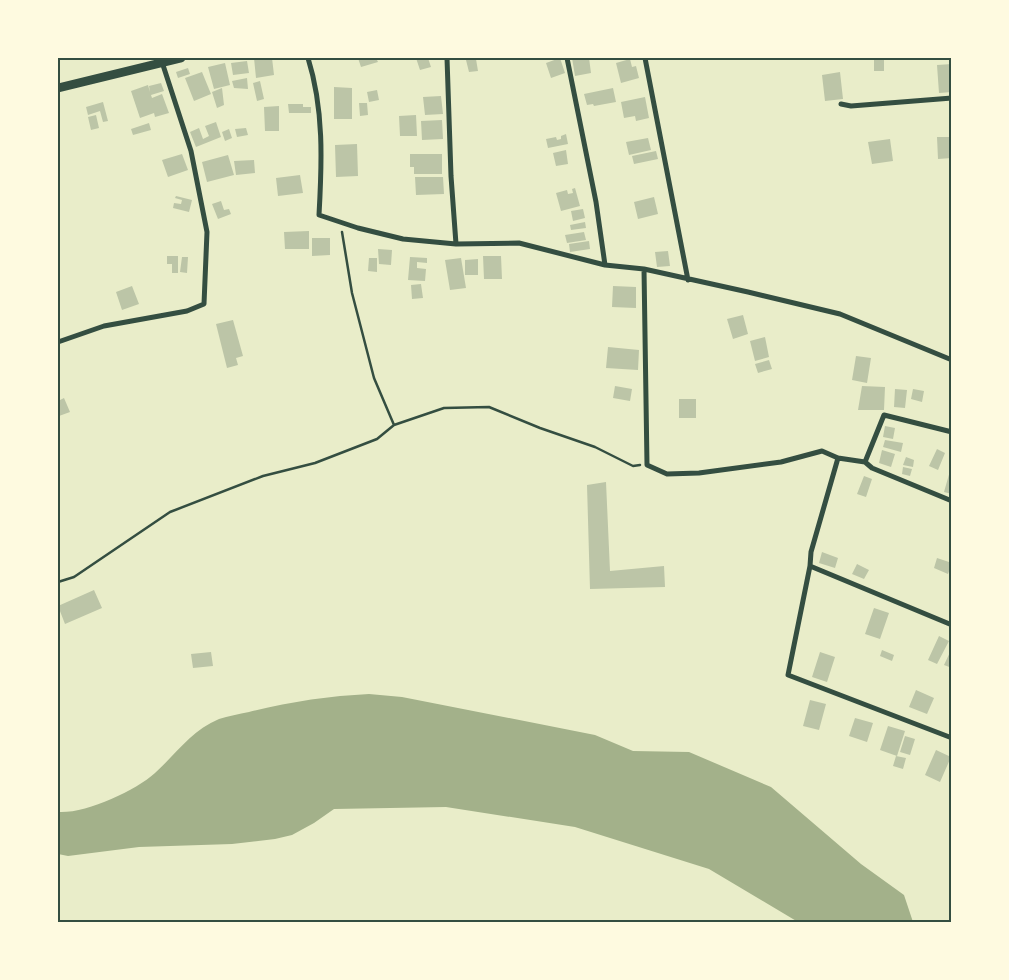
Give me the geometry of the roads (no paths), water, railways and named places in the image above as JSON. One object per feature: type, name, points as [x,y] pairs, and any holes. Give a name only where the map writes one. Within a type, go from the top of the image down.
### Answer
[{"type":"street","points":[[58,88],[181,58]]},
{"type":"street","points":[[308,58],[314,78],[322,126],[319,215],[340,223],[403,239],[456,244],[519,243],[605,264],[644,269],[840,314],[952,360]]},
{"type":"street","points":[[447,58],[451,176],[456,244]]},
{"type":"street","points":[[567,58],[596,202],[605,264]]},
{"type":"street","points":[[645,58],[688,280]]},
{"type":"street","points":[[58,342],[104,326],[187,312],[204,304],[207,232],[191,151],[162,62]]},
{"type":"street","points":[[841,104],[851,106],[952,98]]},
{"type":"street","points":[[644,269],[648,465],[667,474],[699,474],[781,462],[822,451],[838,458],[865,462],[872,468],[952,501]]},
{"type":"street","points":[[865,462],[884,415],[952,432]]},
{"type":"street","points":[[838,458],[811,552],[810,566],[788,675],[952,738]]},
{"type":"street","points":[[810,566],[952,625]]}]
